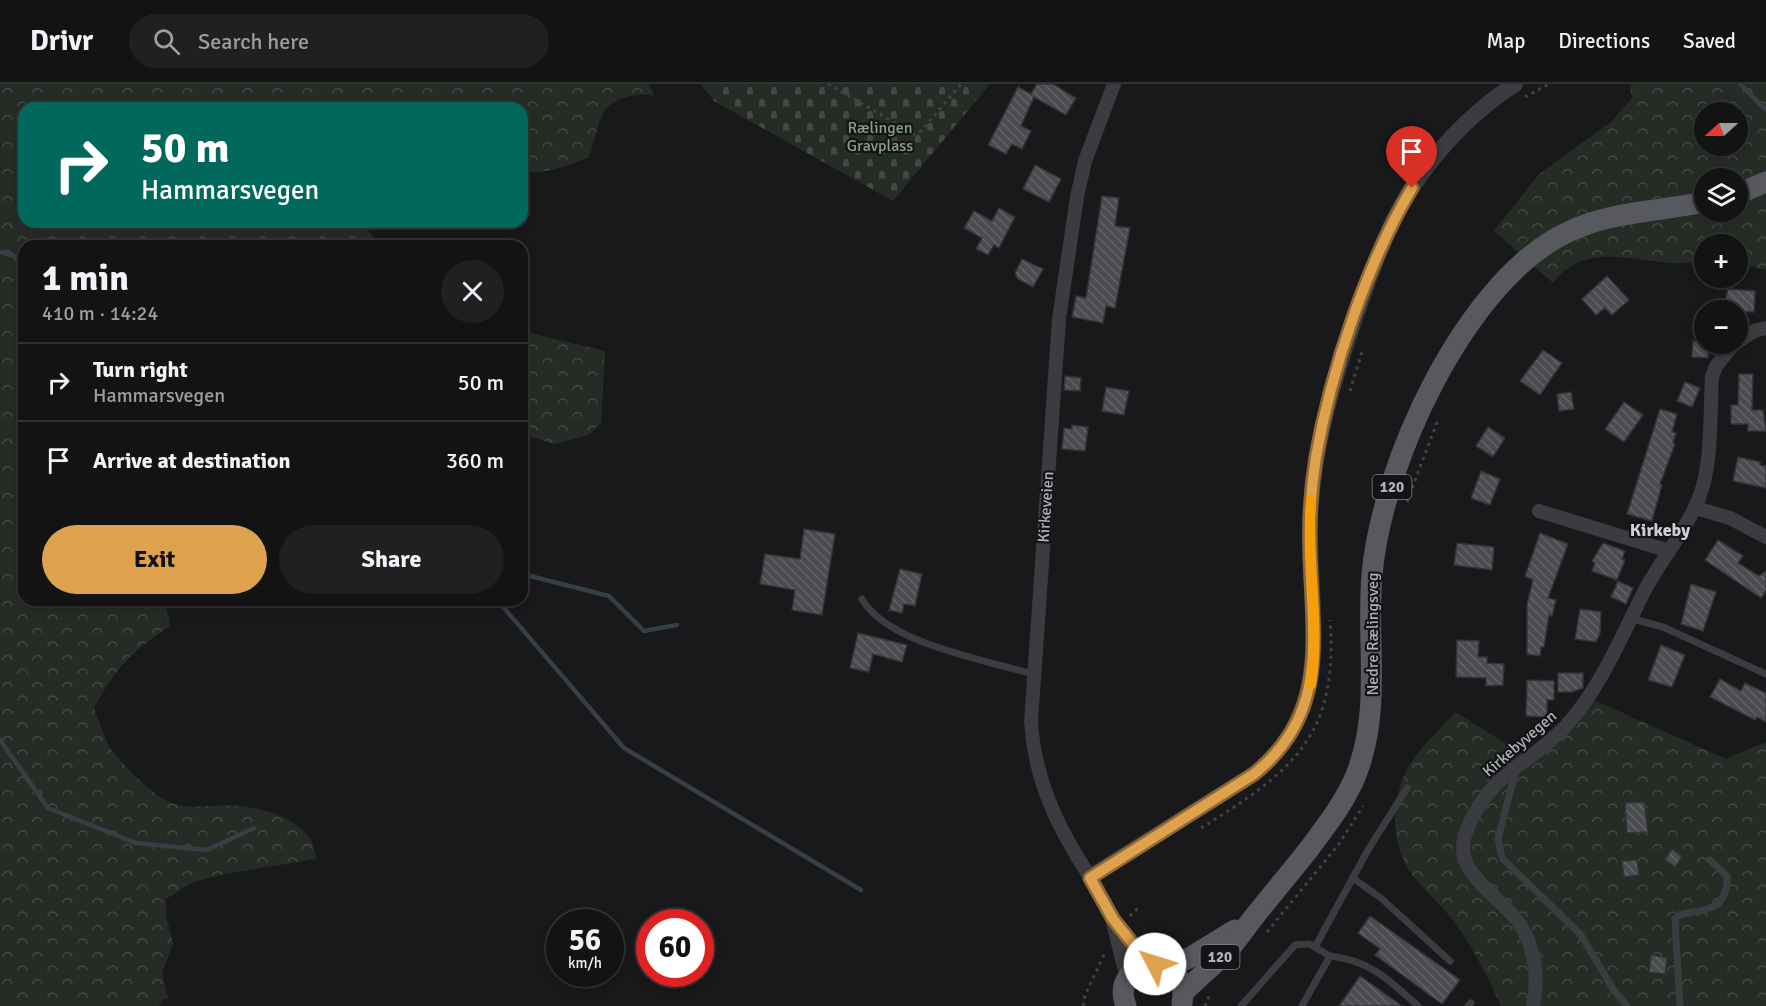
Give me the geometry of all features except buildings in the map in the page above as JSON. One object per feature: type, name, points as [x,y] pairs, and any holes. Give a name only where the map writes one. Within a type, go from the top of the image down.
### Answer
[{"type":"main road","points":[[1748,197],[1766,182]]},
{"type":"main road","name":"Nedre Rælingsveg","points":[[1182,999],[1229,950],[1259,926],[1343,800],[1356,775],[1371,711],[1371,596],[1379,530],[1398,470],[1418,419],[1433,384],[1460,337],[1507,275],[1552,239],[1583,225],[1622,214],[1694,212]]},
{"type":"main road","name":"Nedre Rælingsveg","points":[[1158,966],[1259,926]]},
{"type":"main road","name":"120","points":[[1121,996],[1137,969],[1158,966],[1179,978],[1182,999]]},
{"type":"street","name":"Kirkeveien","points":[[1114,84],[1085,161],[1077,197],[1061,308],[1032,674],[1032,744],[1040,783],[1059,829],[1120,920],[1158,966]]},
{"type":"street","points":[[1090,878],[1254,774],[1281,748],[1301,718],[1309,692],[1314,662],[1309,534],[1313,478],[1330,401],[1350,333],[1391,227],[1418,180],[1461,128],[1486,105],[1515,84]]},
{"type":"street","name":"Kirkebyvegen","points":[[1748,335],[1766,328]]},
{"type":"street","name":"Kirkebyvegen","points":[[1533,1006],[1535,973],[1528,939],[1511,912],[1472,873],[1462,850],[1466,832],[1479,805],[1495,784],[1564,727],[1594,689],[1633,619],[1646,588],[1696,508],[1706,472],[1712,377],[1716,366],[1726,354]]},
{"type":"street","points":[[1696,508],[1730,518],[1766,537]]},
{"type":"street","points":[[1539,511],[1669,551]]},
{"type":"street","name":"Kirkeveien","points":[[1120,920],[1121,996]]},
{"type":"lane","points":[[862,599],[870,613],[903,635],[1032,674]]},
{"type":"lane","points":[[1633,619],[1663,627],[1766,674]]},
{"type":"lane","points":[[1517,764],[1498,837],[1502,858],[1581,935],[1613,989],[1627,1006]]},
{"type":"lane","points":[[1315,947],[1407,788]]},
{"type":"lane","points":[[1680,1006],[1675,919],[1682,913],[1704,912],[1716,904],[1724,890],[1726,876],[1710,860]]},
{"type":"lane","points":[[1353,878],[1376,894],[1450,961]]},
{"type":"lane","points":[[1241,1006],[1290,950],[1302,943],[1315,947],[1330,956],[1353,959],[1374,968],[1418,1006]]},
{"type":"lane","points":[[1302,1006],[1330,956]]},
{"type":"path","points":[[828,84],[914,134],[921,131],[962,84]]},
{"type":"path","points":[[1518,103],[1550,84]]},
{"type":"path","points":[[1348,398],[1363,348]]},
{"type":"path","points":[[1404,510],[1438,418]]},
{"type":"path","points":[[1201,828],[1264,788],[1300,753],[1325,698],[1330,661],[1330,617]]},
{"type":"path","points":[[1259,926],[1339,844],[1367,798]]},
{"type":"path","points":[[1120,920],[1140,907]]},
{"type":"path","points":[[1083,1006],[1085,995],[1108,945]]},
{"type":"path","points":[[1205,1006],[1212,991]]},
{"type":"green space","points":[[0,84],[649,84],[654,96],[626,97],[612,103],[607,108],[603,113],[588,158],[539,172],[528,172],[528,102],[18,102],[18,228],[366,228],[377,240],[18,240],[18,606],[166,606],[170,626],[126,661],[94,708],[110,747],[136,777],[167,801],[184,806],[231,805],[252,808],[289,820],[308,836],[314,847],[316,859],[225,874],[191,883],[166,899],[166,916],[173,943],[162,973],[168,998],[162,1000],[159,1006],[0,1006]]},
{"type":"green space","name":"Rælingen Gravplass","points":[[701,84],[990,84],[893,201],[714,101]]},
{"type":"green space","points":[[1630,84],[1766,84],[1766,270],[1748,266],[1748,234],[1694,234],[1694,262],[1675,263],[1623,257],[1592,258],[1565,271],[1553,283],[1494,231],[1539,174],[1611,122],[1632,98]]},
{"type":"green space","points":[[528,332],[605,351],[601,423],[588,435],[555,444],[528,436]]},
{"type":"green space","points":[[1591,699],[1726,759],[1766,742],[1766,1006],[1501,1006],[1485,972],[1458,928],[1418,882],[1406,864],[1396,836],[1395,822],[1403,778],[1425,744],[1455,712],[1523,754],[1541,750]]},
{"type":"waterway","points":[[1740,84],[1766,110]]},
{"type":"waterway","points":[[0,252],[14,256],[18,261]]},
{"type":"waterway","points":[[528,576],[609,596],[644,631],[677,625]]},
{"type":"waterway","points":[[501,606],[624,748],[861,890]]},
{"type":"waterway","points":[[0,740],[48,808],[136,843],[207,850],[254,828]]},
{"type":"slow traffic","points":[[1311,500],[1309,526],[1314,662],[1311,685]]},
{"type":"district","name":"Kirkeby","points":[[1660,530]]},
{"type":"route","points":[[1155,964],[1149,964],[1142,957],[1113,919],[1090,878],[1254,774],[1277,754],[1301,718],[1306,705],[1314,662],[1309,526],[1317,455],[1336,375],[1370,276],[1391,227],[1412,188]]}]
